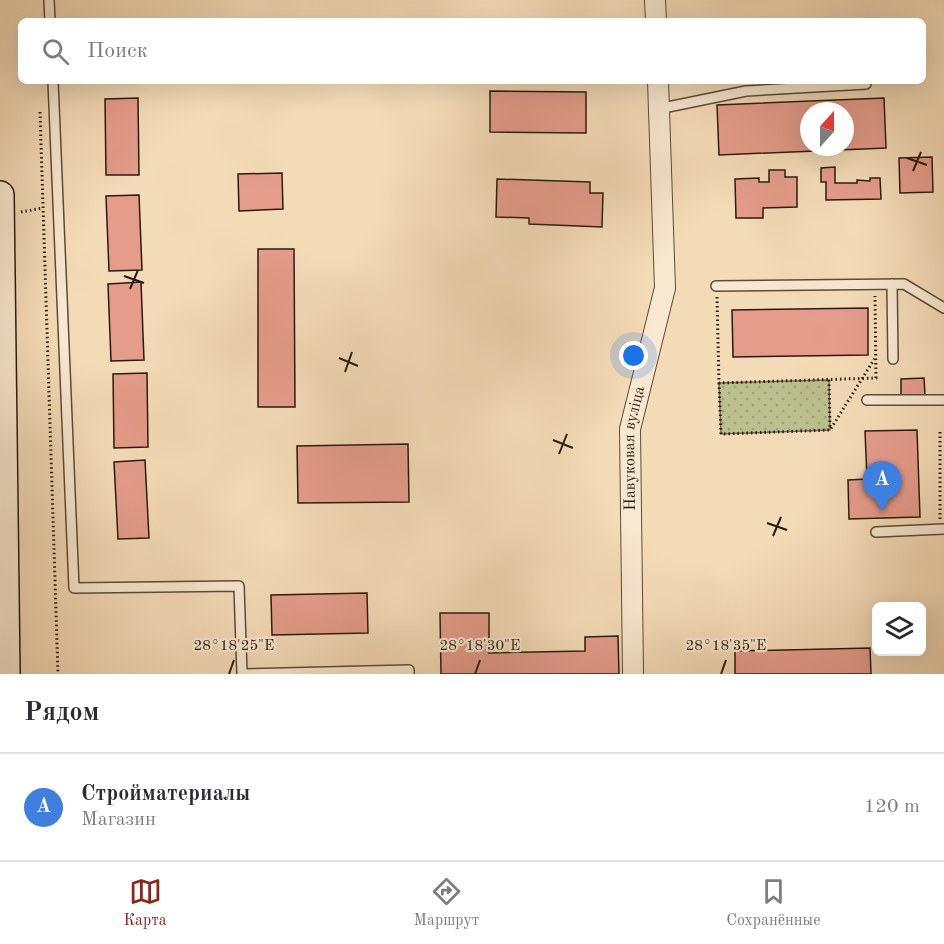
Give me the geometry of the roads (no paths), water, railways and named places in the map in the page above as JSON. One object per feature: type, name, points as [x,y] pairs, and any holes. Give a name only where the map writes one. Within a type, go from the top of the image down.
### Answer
[{"type":"street","points":[[655,0],[656,18]]},
{"type":"street","name":"Навуковая вуліца","points":[[633,674],[630,429],[665,288],[658,84]]},
{"type":"street","points":[[0,195],[6,674]]},
{"type":"lane","points":[[50,0],[50,18]]},
{"type":"lane","points":[[53,84],[74,588],[239,586],[242,674],[409,670],[410,674]]},
{"type":"lane","points":[[658,109],[746,91],[866,84]]},
{"type":"lane","points":[[892,284],[893,359]]},
{"type":"lane","points":[[716,290],[904,284],[944,308]]},
{"type":"lane","points":[[867,400],[944,400]]},
{"type":"lane","points":[[876,532],[942,529]]},
{"type":"place","name":"Стройматериалы","points":[[882,511]]}]
